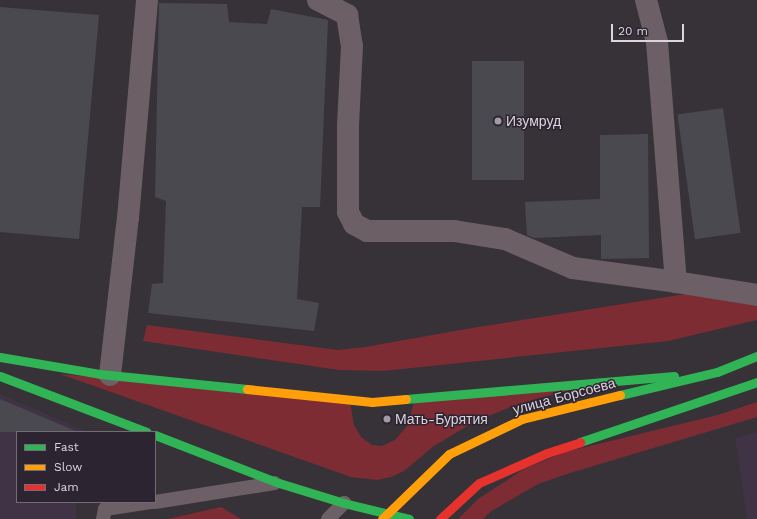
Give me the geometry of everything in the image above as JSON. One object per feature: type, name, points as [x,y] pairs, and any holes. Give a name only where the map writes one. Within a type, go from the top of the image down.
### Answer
[{"type":"street","points":[[110,375],[128,218],[146,0]]},
{"type":"street","points":[[318,0],[327,3],[347,15],[352,46],[348,126],[348,212],[354,224],[368,231],[454,231],[505,239],[573,268],[757,295]]},
{"type":"street","points":[[646,0],[657,42],[676,282]]},
{"type":"street","name":"улица Борсоева","points":[[384,517],[449,454],[522,418],[717,372],[757,356]]},
{"type":"street","points":[[0,357],[110,375],[372,402],[717,372]]},
{"type":"street","points":[[0,376],[144,431]]},
{"type":"street","points":[[440,519],[479,483],[547,453],[757,382]]},
{"type":"street","points":[[156,435],[347,508],[384,517],[409,519]]},
{"type":"lane","points":[[156,502],[279,483]]},
{"type":"lane","points":[[103,519],[105,509],[147,503]]},
{"type":"lane","points":[[328,519],[347,508]]},
{"type":"shaded area","points":[[723,288],[757,295],[757,320],[668,341],[383,371],[339,370],[143,341],[147,325],[338,350],[365,347],[472,328]]},
{"type":"shaded area","points":[[60,374],[350,401],[354,425],[361,437],[372,445],[382,446],[395,440],[408,425],[415,398],[574,389],[518,404],[474,422],[434,446],[404,471],[391,477],[377,480],[351,477]]},
{"type":"shaded area","points":[[0,394],[85,431],[16,431],[16,503],[76,503],[76,519],[0,519]]},
{"type":"shaded area","points":[[757,402],[757,417],[538,484],[490,512],[483,519],[458,519],[478,499],[524,469],[565,452],[718,415]]},
{"type":"shaded area","points":[[757,432],[757,519],[747,519],[735,438]]},
{"type":"shaded area","points":[[221,507],[241,519],[168,519]]},
{"type":"building","points":[[159,3],[227,4],[229,22],[267,24],[271,9],[328,20],[320,207],[302,207],[297,299],[319,303],[314,331],[148,313],[152,284],[163,283],[166,201],[155,197]]},
{"type":"building","points":[[0,7],[99,15],[79,239],[0,232]]},
{"type":"building","name":"Изумруд","points":[[472,61],[524,61],[524,180],[472,180]]},
{"type":"building","points":[[723,108],[741,233],[695,239],[677,114]]},
{"type":"building","points":[[648,134],[649,258],[601,259],[601,235],[534,238],[527,235],[525,202],[600,199],[600,135]]},
{"type":"building","points":[[0,399],[76,431],[16,431],[0,432]]},
{"type":"traffic: fast","points":[[620,395],[717,372],[757,356]]},
{"type":"traffic: fast","points":[[0,357],[100,374],[247,389]]},
{"type":"traffic: fast","points":[[0,376],[144,431]]},
{"type":"traffic: fast","points":[[406,399],[674,376]]},
{"type":"traffic: fast","points":[[580,442],[757,382]]},
{"type":"traffic: fast","points":[[156,435],[279,483],[344,503],[409,519]]},
{"type":"traffic: slow","points":[[247,389],[372,402],[406,399]]},
{"type":"traffic: slow","points":[[382,519],[449,454],[522,419],[620,395]]},
{"type":"traffic: jam","points":[[440,519],[479,483],[547,453],[580,442]]},
{"type":"place","name":"Изумруд","points":[[498,121]]},
{"type":"place","name":"Мать-Бурятия","points":[[387,419]]}]
